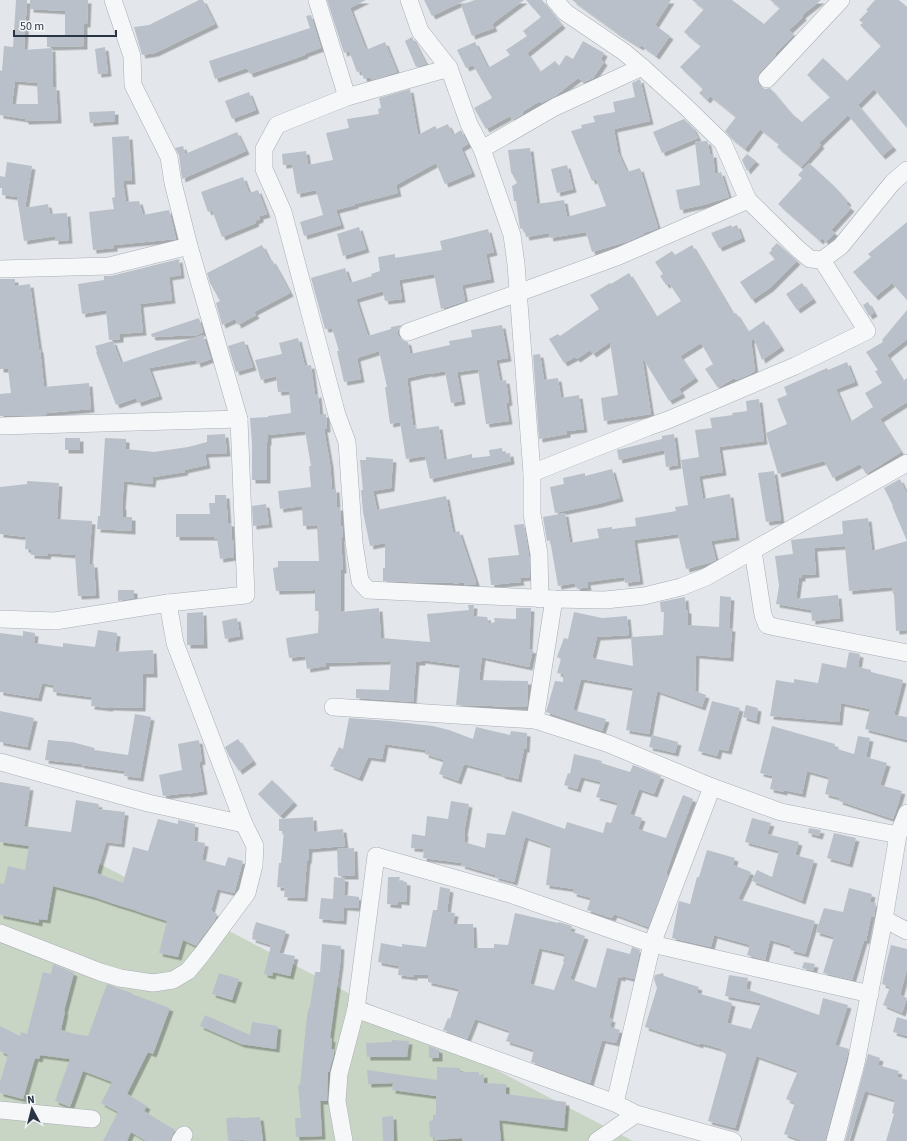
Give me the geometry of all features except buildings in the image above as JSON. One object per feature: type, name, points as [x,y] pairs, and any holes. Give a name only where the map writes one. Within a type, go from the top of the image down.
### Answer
[{"type":"street","points":[[0,619],[55,621],[168,603],[246,595],[239,419],[189,246],[173,183],[169,157],[134,85],[132,56],[113,0]]},
{"type":"street","points":[[316,0],[347,97]]},
{"type":"street","points":[[408,0],[420,31],[449,68],[469,124],[482,149],[512,235],[516,264],[532,473],[532,514],[547,599],[535,720]]},
{"type":"street","points":[[555,0],[565,12],[624,52],[642,67],[723,143],[748,200],[810,259],[822,260],[840,246],[893,182],[907,170]]},
{"type":"street","points":[[767,79],[841,0]]},
{"type":"street","points":[[482,149],[555,107],[642,67]]},
{"type":"street","points":[[449,68],[347,97],[276,125],[264,149],[264,169],[284,212],[337,415],[347,442],[354,543],[360,581],[368,590],[547,599],[605,600],[644,596],[681,587],[706,577],[907,463]]},
{"type":"street","points":[[408,332],[619,256],[748,200]]},
{"type":"street","points":[[0,269],[109,266],[189,246]]},
{"type":"street","points":[[532,473],[668,420],[795,366],[867,331],[822,260]]},
{"type":"street","points":[[0,426],[239,419]]},
{"type":"street","points":[[753,550],[763,615],[767,624],[775,627],[907,653]]},
{"type":"street","points":[[0,933],[120,978],[153,982],[174,980],[193,966],[247,892],[254,865],[255,846],[244,824],[174,643],[168,603]]},
{"type":"street","points":[[333,707],[535,720],[609,744],[712,787],[781,812],[898,835]]},
{"type":"street","points":[[0,762],[148,803],[244,824]]},
{"type":"street","points":[[615,1103],[652,944],[712,787]]},
{"type":"street","points":[[834,1141],[856,1063],[884,919],[898,835],[907,813]]},
{"type":"street","points":[[344,1141],[337,1101],[339,1074],[356,1009],[376,856],[510,894],[652,944],[870,994]]},
{"type":"street","points":[[884,919],[907,931]]},
{"type":"street","points":[[356,1009],[615,1103],[636,1114],[731,1141]]},
{"type":"street","points":[[0,1110],[92,1119]]},
{"type":"street","points":[[597,1141],[636,1114]]},
{"type":"green space","points":[[0,812],[633,1141],[0,1141]]}]
